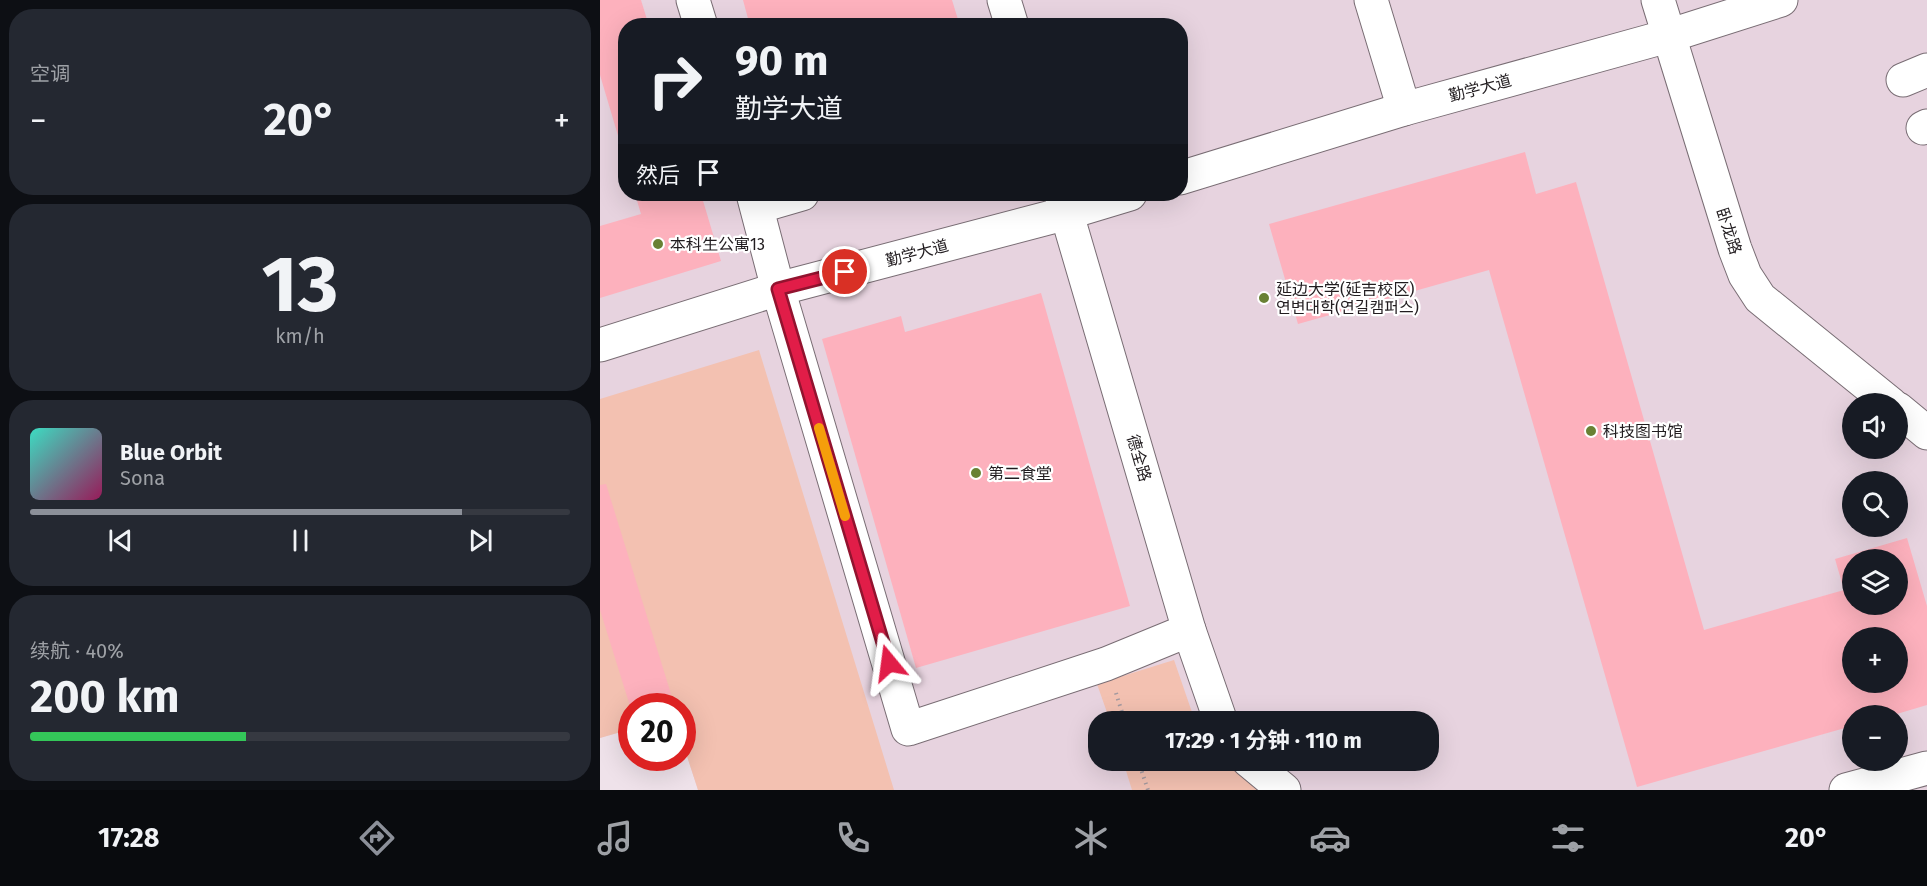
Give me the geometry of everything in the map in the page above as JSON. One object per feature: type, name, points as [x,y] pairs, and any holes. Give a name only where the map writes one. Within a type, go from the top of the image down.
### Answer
[{"type":"lane","points":[[693,0],[699,18]]},
{"type":"lane","points":[[1004,0],[1010,18]]},
{"type":"lane","points":[[1371,0],[1404,109]]},
{"type":"lane","name":"卧龙路","points":[[1658,0],[1734,249],[1745,275],[1760,298],[1877,393]]},
{"type":"lane","name":"勤学大道","points":[[1188,176],[1404,109],[1668,36],[1781,0]]},
{"type":"lane","points":[[755,201],[778,289],[908,729],[1106,664],[1189,630]]},
{"type":"lane","name":"勤学大道","points":[[600,345],[1064,203]]},
{"type":"lane","name":"德全路","points":[[1064,203],[1189,630],[1217,711]]},
{"type":"lane","points":[[1908,417],[1927,433]]},
{"type":"lane","points":[[1846,790],[1927,768]]},
{"type":"lane","points":[[1261,771],[1284,790]]},
{"type":"path","points":[[1142,771],[1148,790]]},
{"type":"shaded area","name":"延边大学(延吉校区) 연변대학(연길캠퍼스)","points":[[600,0],[1927,0],[1927,790],[698,790],[692,771],[696,771],[696,693],[618,693],[618,733],[600,738]]},
{"type":"shaded area","points":[[759,350],[894,790],[698,790],[692,771],[696,771],[696,693],[618,693],[618,733],[600,738],[600,399]]},
{"type":"shaded area","points":[[1174,660],[1192,711],[1106,711],[1097,684]]},
{"type":"shaded area","points":[[1126,771],[1240,771],[1263,790],[1132,790]]},
{"type":"building","points":[[600,0],[641,0],[647,18],[618,18],[618,136],[600,75]]},
{"type":"building","points":[[743,0],[952,0],[958,18],[748,18]]},
{"type":"building","name":"科技图书馆","points":[[1525,152],[1536,194],[1576,182],[1704,630],[1842,591],[1842,615],[1908,615],[1908,549],[1869,549],[1907,538],[1927,606],[1927,705],[1908,711],[1908,705],[1842,705],[1842,729],[1637,787],[1489,270],[1298,324],[1269,224]]},
{"type":"building","name":"本科生公寓13","points":[[637,201],[703,201],[721,261],[600,298],[600,226],[641,214]]},
{"type":"building","name":"第二食堂","points":[[1041,293],[1130,606],[916,668],[822,339],[901,316],[905,332]]},
{"type":"building","points":[[606,484],[671,693],[626,693],[600,610],[600,485]]},
{"type":"building","name":"科技图书馆","points":[[1842,557],[1842,583],[1835,559]]},
{"type":"slow traffic","points":[[819,428],[845,516]]},
{"type":"place","name":"本科生公寓13","points":[[658,244]]},
{"type":"place","name":"延边大学(延吉校区) 연변대학(연길캠퍼스)","points":[[1264,298]]},
{"type":"place","name":"科技图书馆","points":[[1591,431]]},
{"type":"place","name":"第二食堂","points":[[976,473]]},
{"type":"route","points":[[845,272],[778,289],[889,663]]}]
